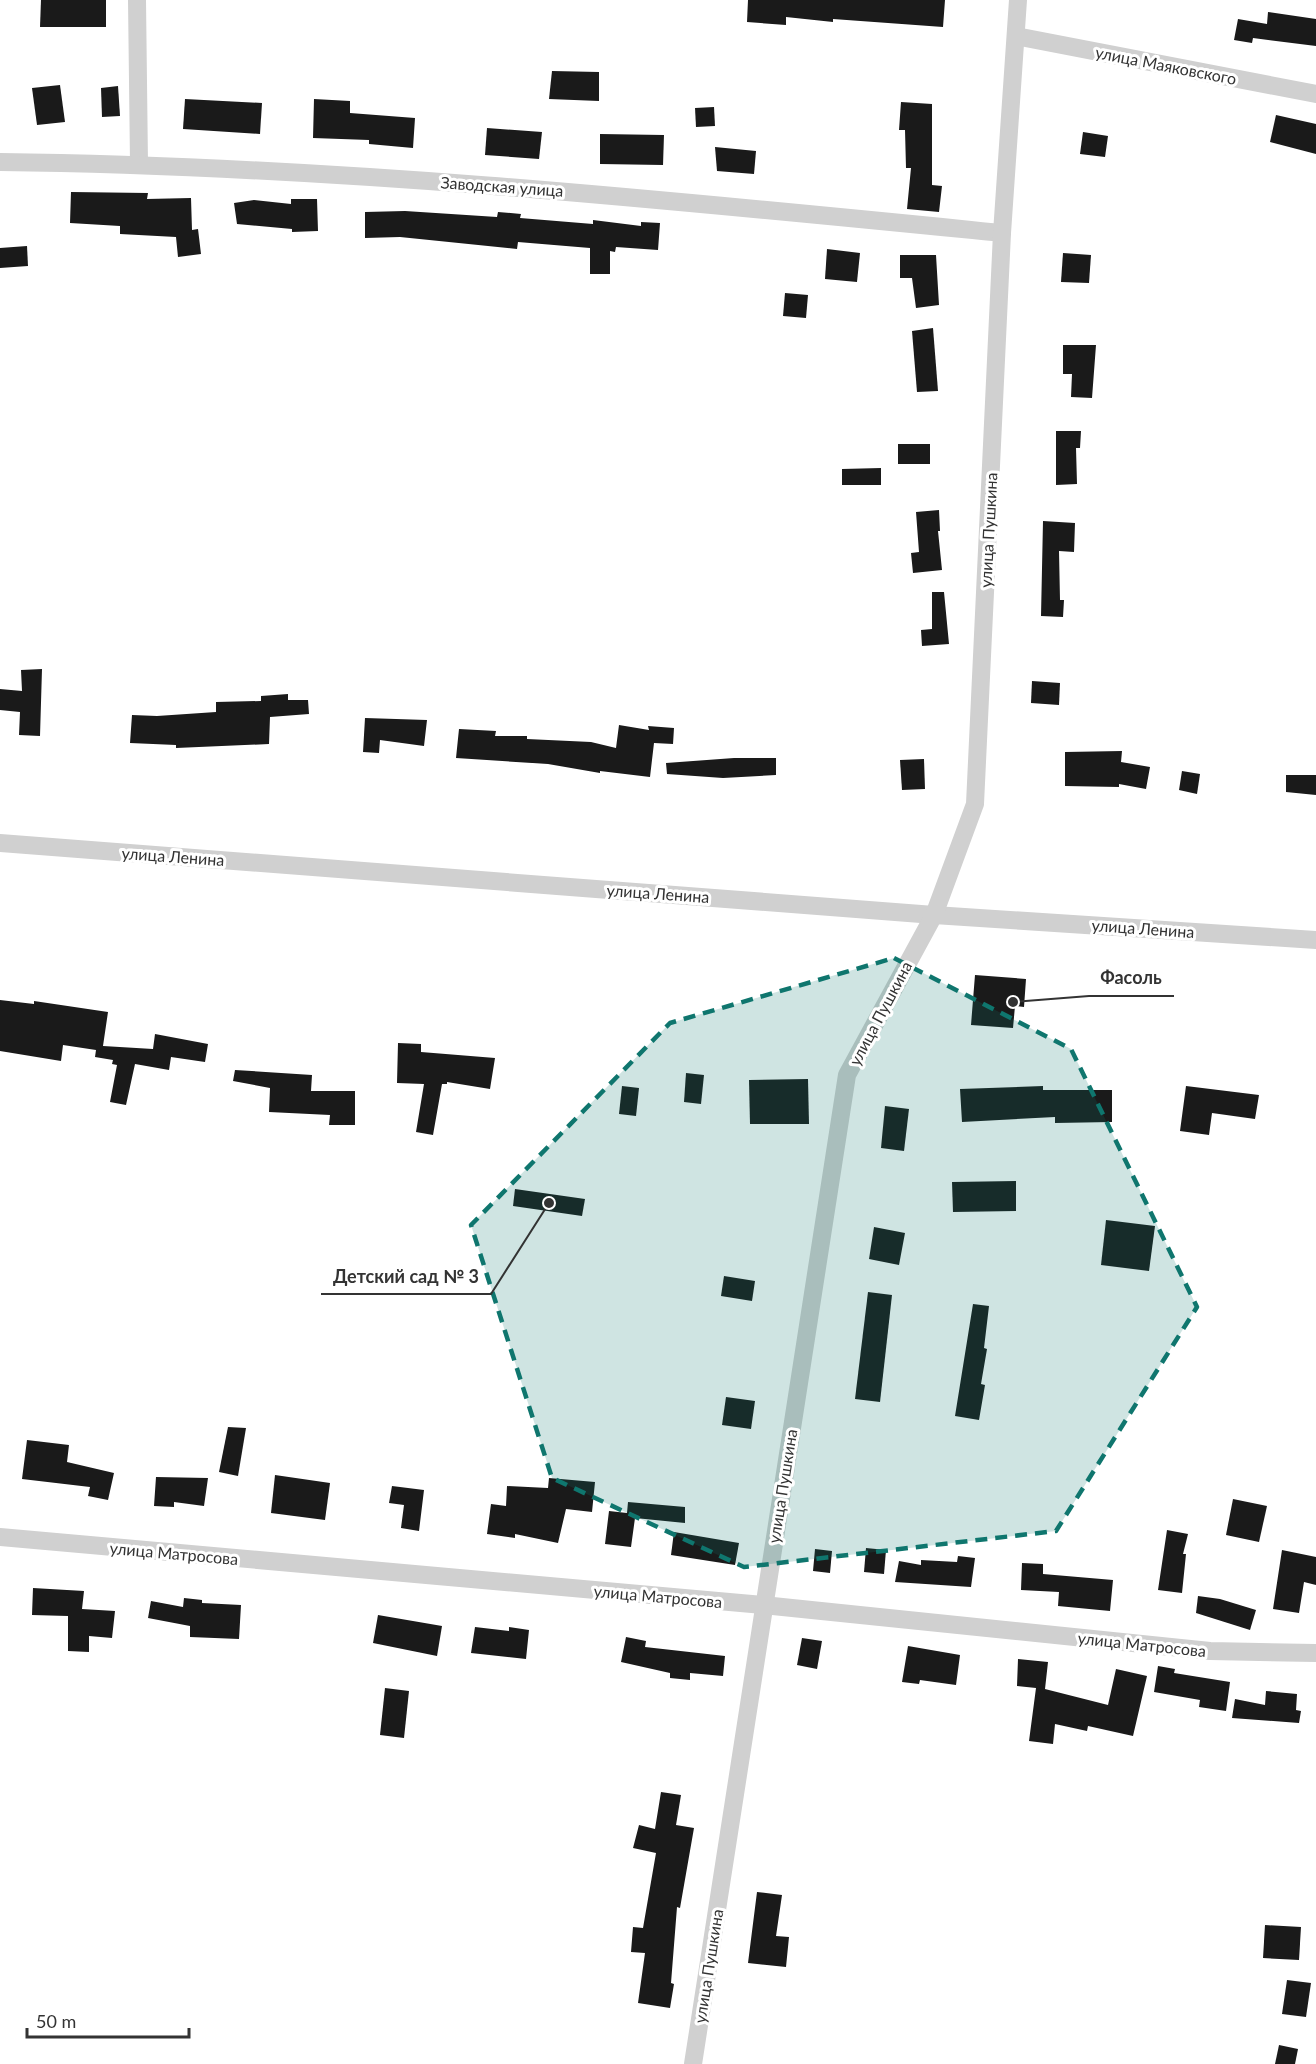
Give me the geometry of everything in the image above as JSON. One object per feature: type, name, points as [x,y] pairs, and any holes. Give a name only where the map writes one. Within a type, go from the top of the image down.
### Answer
[{"type":"street","points":[[137,0],[139,163]]},
{"type":"street","name":"улица Пушкина","points":[[693,2064],[847,1075],[934,915],[975,804],[1002,233],[1018,0]]},
{"type":"street","name":"улица Маяковского","points":[[1017,36],[1316,93]]},
{"type":"street","name":"Заводская улица","points":[[0,162],[139,163],[567,189],[1002,233]]},
{"type":"street","name":"улица Ленина","points":[[0,843],[934,915],[1316,940]]},
{"type":"street","name":"улица Матросова","points":[[0,1537],[763,1605],[1210,1651],[1316,1653]]},
{"type":"highlighted area","points":[[894,958],[1071,1049],[1197,1307],[1056,1531],[744,1567],[552,1478],[471,1225],[670,1023]]},
{"type":"building","points":[[41,0],[106,0],[106,27],[40,27]]},
{"type":"building","points":[[748,0],[945,0],[943,27],[833,19],[833,22],[786,17],[786,25],[747,22]]},
{"type":"building","points":[[1268,12],[1316,19],[1316,46],[1253,38],[1252,43],[1234,40],[1238,19],[1267,24]]},
{"type":"building","points":[[552,71],[599,72],[599,101],[549,99]]},
{"type":"building","points":[[60,85],[65,122],[37,125],[32,88]]},
{"type":"building","points":[[118,86],[120,116],[102,117],[101,88]]},
{"type":"building","points":[[185,99],[262,103],[260,134],[183,129]]},
{"type":"building","points":[[314,99],[350,101],[350,113],[415,118],[413,148],[369,144],[369,140],[313,138]]},
{"type":"building","points":[[901,102],[932,104],[932,185],[942,186],[939,212],[907,209],[911,168],[906,168],[905,130],[899,130]]},
{"type":"building","points":[[714,107],[715,126],[696,127],[695,108]]},
{"type":"building","points":[[1276,115],[1316,124],[1316,154],[1270,142]]},
{"type":"building","points":[[487,128],[542,132],[539,159],[485,155]]},
{"type":"building","points":[[1083,132],[1108,136],[1105,157],[1080,154]]},
{"type":"building","points":[[600,134],[664,135],[663,165],[600,164]]},
{"type":"building","points":[[715,147],[756,151],[754,174],[717,171]]},
{"type":"building","points":[[71,192],[148,193],[147,199],[191,198],[192,230],[198,229],[201,254],[178,257],[176,237],[120,234],[120,226],[70,223]]},
{"type":"building","points":[[291,199],[317,199],[318,231],[292,232],[292,229],[237,224],[234,203],[254,200],[291,204]]},
{"type":"building","points":[[405,211],[497,217],[498,212],[521,214],[520,218],[593,224],[593,220],[641,226],[641,222],[660,223],[658,250],[616,247],[615,252],[610,251],[610,274],[590,274],[590,248],[518,242],[517,249],[400,237],[365,238],[365,212]]},
{"type":"building","points":[[27,246],[28,266],[0,268],[0,248]]},
{"type":"building","points":[[827,249],[860,253],[857,282],[825,279]]},
{"type":"building","points":[[1063,253],[1091,255],[1089,283],[1061,282]]},
{"type":"building","points":[[900,255],[936,255],[939,305],[916,308],[912,278],[900,278]]},
{"type":"building","points":[[785,293],[808,295],[806,318],[783,316]]},
{"type":"building","points":[[933,328],[938,391],[917,392],[912,331]]},
{"type":"building","points":[[1063,345],[1096,345],[1092,398],[1071,397],[1072,374],[1063,374]]},
{"type":"building","points":[[1056,431],[1081,431],[1080,448],[1076,448],[1077,484],[1056,485]]},
{"type":"building","points":[[898,444],[930,444],[930,464],[898,464]]},
{"type":"building","points":[[881,468],[881,485],[842,485],[842,469]]},
{"type":"building","points":[[939,510],[940,531],[938,531],[942,570],[913,573],[911,553],[919,552],[916,512]]},
{"type":"building","points":[[1043,521],[1075,523],[1074,552],[1059,551],[1060,600],[1064,600],[1063,617],[1041,616]]},
{"type":"building","points":[[932,592],[944,592],[949,644],[922,646],[921,630],[932,629]]},
{"type":"building","points":[[42,669],[40,736],[19,735],[20,712],[0,710],[0,689],[22,691],[21,670]]},
{"type":"building","points":[[1032,681],[1060,683],[1059,705],[1031,703]]},
{"type":"building","points":[[288,694],[288,700],[308,700],[309,714],[270,717],[269,744],[176,748],[176,745],[130,743],[132,715],[157,716],[216,712],[216,702],[261,701],[261,696]]},
{"type":"building","points":[[365,718],[427,720],[424,746],[380,740],[379,753],[363,752]]},
{"type":"building","points":[[619,725],[649,730],[648,726],[674,728],[673,744],[654,743],[650,777],[600,771],[600,773],[548,764],[456,758],[459,729],[496,731],[495,736],[527,736],[527,739],[591,742],[616,748]]},
{"type":"building","points":[[1122,751],[1121,762],[1150,767],[1146,789],[1119,784],[1119,787],[1065,786],[1065,752]]},
{"type":"building","points":[[734,758],[776,758],[776,775],[723,778],[667,774],[666,763]]},
{"type":"building","points":[[924,759],[925,789],[902,790],[900,760]]},
{"type":"building","points":[[1182,771],[1200,774],[1197,794],[1179,790]]},
{"type":"building","points":[[1286,775],[1316,775],[1316,795],[1286,792]]},
{"type":"building","points":[[975,975],[1026,979],[1024,1007],[1015,1006],[1013,1028],[971,1025]]},
{"type":"building","points":[[0,1000],[34,1004],[34,1001],[108,1012],[103,1046],[153,1049],[155,1034],[208,1044],[205,1062],[171,1057],[169,1070],[135,1064],[126,1105],[110,1102],[117,1065],[112,1064],[113,1060],[95,1057],[96,1050],[63,1045],[61,1061],[0,1051]]},
{"type":"building","points":[[398,1043],[421,1044],[421,1052],[495,1058],[490,1089],[447,1082],[447,1084],[442,1084],[433,1135],[416,1132],[424,1084],[397,1083]]},
{"type":"building","points":[[235,1070],[312,1075],[311,1091],[355,1091],[355,1125],[329,1125],[330,1115],[269,1112],[270,1088],[233,1081]]},
{"type":"building","points":[[686,1073],[704,1075],[701,1104],[684,1102]]},
{"type":"building","points":[[808,1079],[809,1124],[750,1124],[749,1080]]},
{"type":"building","points":[[622,1086],[639,1088],[636,1116],[619,1114]]},
{"type":"building","points":[[1043,1086],[1043,1090],[1112,1090],[1112,1122],[1055,1123],[1055,1117],[962,1122],[960,1089]]},
{"type":"building","points":[[1186,1086],[1259,1095],[1255,1119],[1212,1113],[1209,1135],[1180,1131]]},
{"type":"building","points":[[885,1106],[909,1109],[904,1151],[881,1148]]},
{"type":"building","points":[[1016,1181],[1016,1211],[953,1212],[952,1182]]},
{"type":"building","points":[[515,1189],[585,1199],[582,1216],[513,1206]]},
{"type":"building","points":[[1106,1220],[1155,1226],[1149,1271],[1101,1265]]},
{"type":"building","points":[[874,1227],[905,1233],[899,1265],[869,1259]]},
{"type":"building","points":[[724,1276],[755,1281],[752,1301],[721,1296]]},
{"type":"building","points":[[868,1292],[892,1295],[880,1402],[855,1399]]},
{"type":"building","points":[[973,1304],[989,1306],[984,1348],[987,1349],[981,1384],[985,1385],[979,1420],[955,1416]]},
{"type":"building","points":[[726,1397],[755,1401],[751,1429],[722,1425]]},
{"type":"building","points":[[228,1427],[246,1428],[238,1476],[219,1472]]},
{"type":"building","points":[[27,1440],[69,1445],[67,1462],[114,1473],[108,1500],[88,1496],[90,1487],[22,1479]]},
{"type":"building","points":[[275,1475],[330,1483],[325,1520],[271,1513]]},
{"type":"building","points":[[156,1477],[208,1478],[204,1506],[174,1502],[174,1507],[154,1506]]},
{"type":"building","points":[[549,1478],[595,1482],[592,1512],[566,1509],[558,1543],[515,1534],[515,1538],[487,1534],[491,1504],[506,1506],[507,1486],[548,1488]]},
{"type":"building","points":[[392,1486],[424,1490],[419,1531],[401,1528],[404,1505],[389,1503]]},
{"type":"building","points":[[1233,1499],[1267,1506],[1259,1542],[1226,1535]]},
{"type":"building","points":[[628,1502],[685,1507],[685,1523],[635,1518],[631,1547],[605,1544],[609,1511],[627,1513]]},
{"type":"building","points":[[1167,1530],[1188,1534],[1183,1554],[1186,1554],[1182,1593],[1158,1590]]},
{"type":"building","points":[[674,1532],[739,1543],[735,1565],[671,1555]]},
{"type":"building","points":[[866,1548],[886,1550],[884,1574],[864,1572]]},
{"type":"building","points":[[815,1549],[832,1551],[830,1573],[813,1571]]},
{"type":"building","points":[[1282,1550],[1316,1557],[1316,1585],[1304,1582],[1299,1613],[1273,1609]]},
{"type":"building","points":[[958,1556],[975,1558],[971,1587],[895,1582],[899,1561],[921,1565],[921,1560],[957,1562]]},
{"type":"building","points":[[1022,1563],[1043,1564],[1043,1574],[1113,1580],[1110,1611],[1058,1606],[1059,1592],[1021,1590]]},
{"type":"building","points":[[33,1588],[84,1591],[82,1609],[115,1611],[112,1638],[89,1636],[89,1652],[68,1651],[68,1616],[32,1615]]},
{"type":"building","points":[[1198,1596],[1220,1599],[1256,1610],[1250,1630],[1196,1613]]},
{"type":"building","points":[[184,1598],[202,1600],[202,1603],[241,1605],[239,1639],[190,1637],[190,1626],[148,1618],[151,1601],[183,1607]]},
{"type":"building","points":[[378,1615],[442,1626],[437,1656],[373,1643]]},
{"type":"building","points":[[475,1627],[509,1631],[509,1627],[529,1630],[526,1659],[471,1653]]},
{"type":"building","points":[[626,1637],[646,1641],[645,1647],[725,1656],[723,1676],[690,1673],[690,1680],[670,1678],[670,1673],[621,1662]]},
{"type":"building","points":[[802,1638],[822,1641],[817,1669],[797,1665]]},
{"type":"building","points":[[908,1646],[960,1655],[956,1685],[920,1680],[919,1684],[902,1682]]},
{"type":"building","points":[[1018,1659],[1048,1662],[1045,1689],[1041,1688],[1108,1705],[1116,1669],[1147,1676],[1133,1736],[1088,1726],[1087,1731],[1055,1724],[1053,1744],[1029,1741],[1036,1688],[1017,1686]]},
{"type":"building","points":[[1158,1666],[1175,1669],[1174,1673],[1230,1682],[1226,1711],[1199,1707],[1200,1700],[1154,1692]]},
{"type":"building","points":[[385,1688],[409,1691],[404,1738],[380,1735]]},
{"type":"building","points":[[1266,1691],[1297,1694],[1296,1710],[1301,1711],[1299,1723],[1232,1718],[1235,1699],[1265,1705]]},
{"type":"building","points":[[661,1792],[681,1795],[676,1825],[694,1828],[680,1908],[677,1907],[671,1983],[674,1984],[670,2008],[638,2003],[645,1953],[631,1952],[633,1927],[643,1928],[656,1853],[633,1848],[639,1825],[655,1829]]},
{"type":"building","points":[[757,1892],[782,1895],[776,1936],[789,1937],[786,1967],[748,1963]]},
{"type":"building","points":[[1265,1925],[1301,1927],[1299,1960],[1263,1958]]},
{"type":"building","points":[[1287,1980],[1311,1983],[1306,2017],[1282,2014]]},
{"type":"building","points":[[1279,2045],[1298,2049],[1295,2064],[1275,2064]]},
{"type":"place","name":"Фасоль","points":[[1013,1002]]},
{"type":"place","name":"Детский сад № 3","points":[[549,1203]]}]
